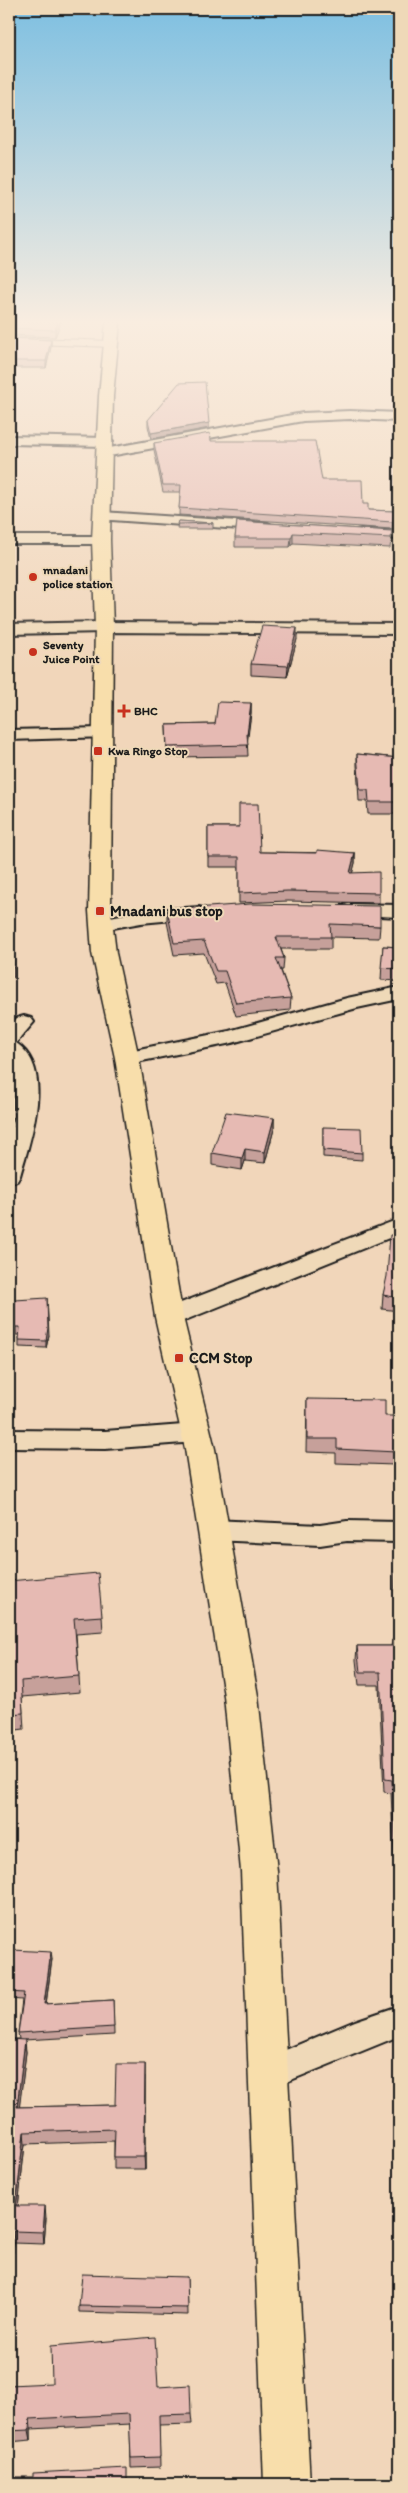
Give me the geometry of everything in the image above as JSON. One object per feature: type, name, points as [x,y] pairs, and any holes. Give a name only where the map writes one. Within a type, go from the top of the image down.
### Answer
[{"type":"highway","points":[[105,438],[102,528],[104,627],[100,912],[104,953],[127,1058],[169,1317],[196,1433],[241,1696],[259,1871],[287,2484]]},
{"type":"street","points":[[9,440],[105,448],[167,438]]},
{"type":"street","points":[[9,540],[102,528],[284,528]]},
{"type":"street","points":[[344,532],[399,535]]},
{"type":"street","points":[[9,629],[104,627],[399,629]]},
{"type":"street","points":[[9,735],[102,733]]},
{"type":"street","points":[[333,910],[399,911]]},
{"type":"street","points":[[102,924],[141,917],[222,911]]},
{"type":"street","points":[[127,1058],[232,1037],[354,1002],[399,993]]},
{"type":"street","points":[[9,1039],[24,1022]]},
{"type":"street","points":[[9,1048],[18,1054],[25,1072],[26,1116],[9,1176]]},
{"type":"street","points":[[169,1317],[399,1226]]},
{"type":"street","points":[[9,1439],[105,1440],[196,1433]]},
{"type":"street","points":[[213,1530],[320,1534],[347,1531],[399,1532]]},
{"type":"street","points":[[269,2073],[367,2032],[399,2021]]},
{"type":"building","points":[[180,438],[211,438],[211,441],[315,441],[322,480],[362,480],[363,504],[368,504],[368,510],[394,511],[393,522],[179,508],[181,485],[163,485],[154,443]]},
{"type":"building","points":[[178,521],[213,523],[177,524]]},
{"type":"building","points":[[237,521],[392,531],[391,538],[293,533],[291,538],[235,538]]},
{"type":"building","points":[[262,626],[297,628],[288,666],[251,664]]},
{"type":"building","points":[[218,702],[251,703],[247,734],[248,745],[167,747],[166,725],[215,724]]},
{"type":"building","points":[[357,754],[399,758],[399,802],[369,802],[368,790],[360,790]]},
{"type":"building","points":[[239,804],[258,804],[260,852],[317,853],[317,850],[355,853],[350,873],[379,872],[379,893],[288,891],[239,893],[239,857],[208,857],[208,827],[239,827]]},
{"type":"building","points":[[250,904],[380,906],[380,926],[330,924],[331,937],[276,937],[284,958],[276,958],[291,998],[236,1003],[225,971],[216,971],[204,941],[174,943],[167,910]]},
{"type":"building","points":[[9,925],[12,925],[14,967],[9,968]]},
{"type":"building","points":[[383,946],[399,947],[399,969],[381,968]]},
{"type":"building","points":[[226,1112],[274,1118],[265,1152],[245,1149],[242,1158],[212,1153]]},
{"type":"building","points":[[323,1127],[361,1128],[362,1153],[323,1150]]},
{"type":"building","points":[[390,1235],[399,1235],[399,1298],[383,1295],[387,1276]]},
{"type":"building","points":[[47,1298],[48,1328],[46,1341],[19,1340],[20,1327],[15,1327],[15,1300]]},
{"type":"building","points":[[307,1399],[385,1400],[385,1416],[395,1416],[396,1452],[337,1449],[337,1439],[307,1439]]},
{"type":"building","points":[[396,1559],[399,1559],[399,1862],[397,1862],[392,1780],[385,1779],[380,1672],[360,1672],[357,1646],[392,1646],[392,1640],[395,1640]]},
{"type":"building","points":[[98,1573],[102,1616],[74,1618],[79,1676],[21,1681],[23,1713],[9,1714],[9,1581]]},
{"type":"building","points":[[12,1950],[51,1952],[44,2004],[113,2000],[114,2027],[18,2033],[24,1993],[9,1992]]},
{"type":"building","points":[[9,2039],[25,2040],[17,2107],[115,2105],[116,2064],[145,2064],[144,2157],[114,2157],[115,2129],[24,2132],[16,2206],[45,2206],[43,2232],[13,2231],[12,2241],[9,2241]]},
{"type":"building","points":[[82,2274],[187,2277],[188,2308],[79,2306]]},
{"type":"building","points":[[155,2337],[158,2387],[190,2385],[191,2414],[159,2415],[160,2457],[131,2458],[129,2414],[30,2419],[29,2430],[9,2431],[9,2385],[52,2383],[51,2346]]},
{"type":"building","points":[[127,2468],[127,2484],[9,2484],[9,2477],[33,2477],[33,2473]]},
{"type":"place","name":"mnadani police station","points":[[33,577]]},
{"type":"place","name":"Seventy Juice Point","points":[[33,652]]},
{"type":"place","name":"BHC","points":[[124,711]]},
{"type":"place","name":"Kwa Ringo Stop","points":[[98,751]]},
{"type":"place","name":"Mnadani bus stop","points":[[100,911]]},
{"type":"place","name":"CCM Stop","points":[[179,1358]]}]
